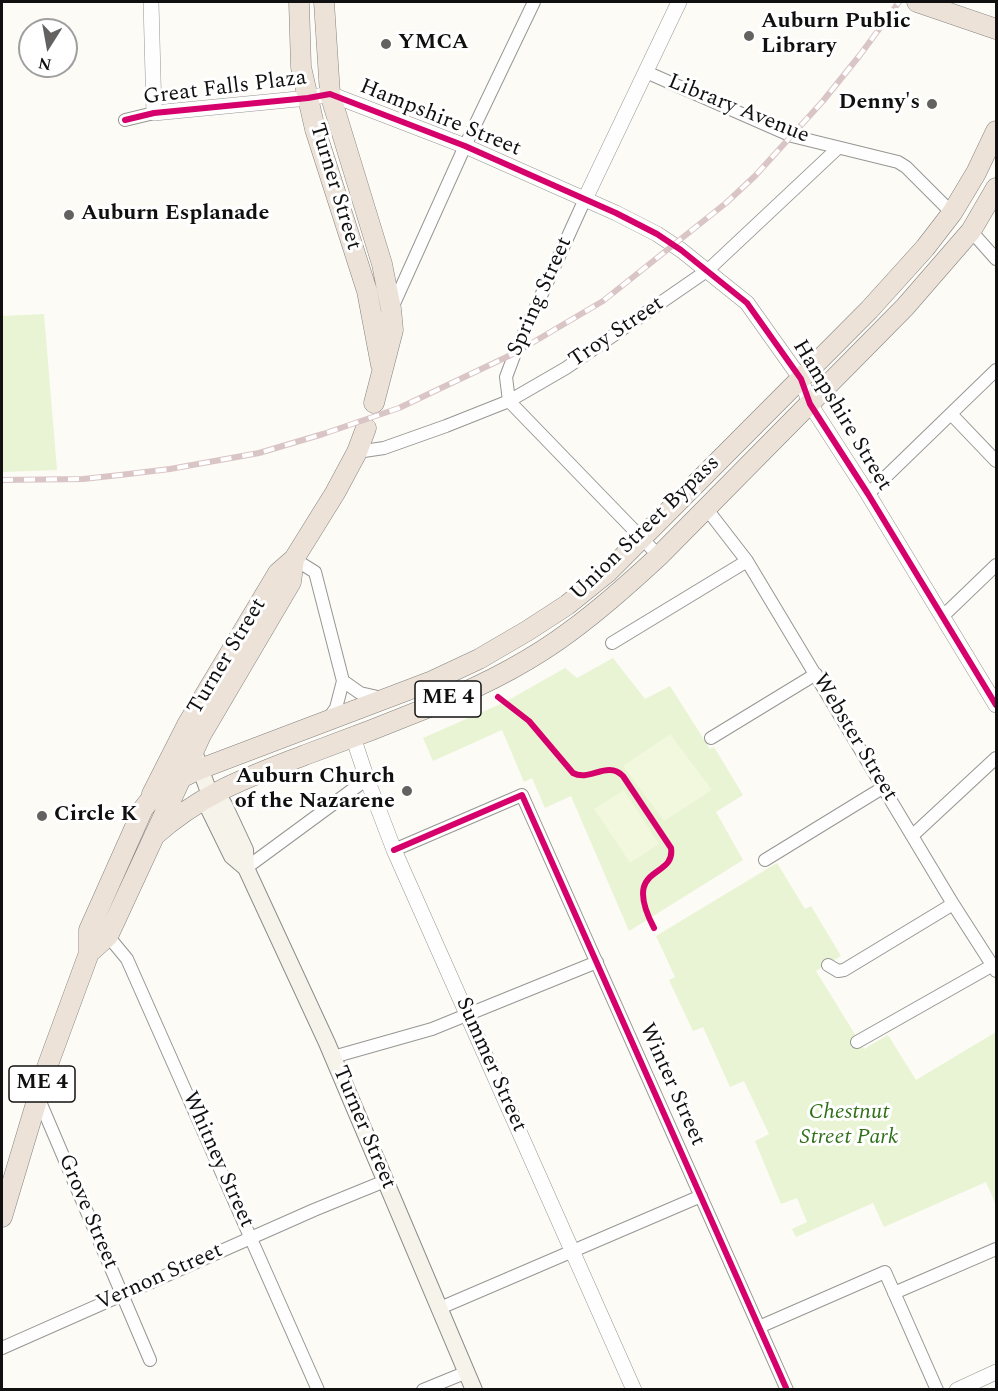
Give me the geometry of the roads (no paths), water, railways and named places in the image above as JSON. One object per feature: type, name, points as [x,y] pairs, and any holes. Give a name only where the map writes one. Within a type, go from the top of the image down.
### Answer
[{"type":"highway","name":"Turner Street","points":[[299,2],[301,67],[315,129],[367,291],[382,370]]},
{"type":"highway","name":"Turner Street","points":[[324,2],[330,94],[382,264],[391,309],[393,330],[375,403]]},
{"type":"highway","points":[[917,2],[996,29]]},
{"type":"highway","name":"Union Street Bypass","points":[[180,777],[197,759],[327,721],[432,681],[479,659],[567,605],[608,572],[869,310],[925,248],[952,213],[996,131]]},
{"type":"highway","name":"Union Street Bypass","points":[[210,795],[236,782],[439,703],[531,657],[572,630],[620,592],[658,556],[905,308],[971,231],[996,188]]},
{"type":"highway","name":"Turner Street","points":[[143,809],[185,729],[278,573],[294,559],[357,452],[366,428]]},
{"type":"highway","name":"Turner Street","points":[[197,759],[291,582],[294,559]]},
{"type":"highway","points":[[154,836],[180,777]]},
{"type":"highway","name":"ME 4","points":[[2,1217],[38,1096],[89,953],[89,930],[143,809],[160,790],[180,777]]},
{"type":"highway","name":"ME 4","points":[[89,953],[108,936],[154,836],[186,809],[210,795]]},
{"type":"main road","name":"Turner Street","points":[[185,729],[210,795],[221,800],[245,850],[246,868],[333,1057],[474,1389]]},
{"type":"street","name":"Great Falls Plaza","points":[[151,2],[154,113]]},
{"type":"street","points":[[391,309],[534,2]]},
{"type":"street","name":"Spring Street","points":[[509,401],[506,377],[515,353],[679,2]]},
{"type":"street","name":"Library Avenue","points":[[646,72],[792,136],[898,162],[906,167],[952,213]]},
{"type":"street","name":"Great Falls Plaza","points":[[125,120],[154,113],[330,94]]},
{"type":"street","name":"Hampshire Street","points":[[330,94],[465,146],[585,199],[657,234],[708,270],[747,303],[801,379],[810,404],[868,494],[996,705]]},
{"type":"street","name":"Troy Street","points":[[357,452],[405,442],[509,401],[566,368],[708,270],[838,147]]},
{"type":"street","points":[[971,231],[996,259]]},
{"type":"street","points":[[868,494],[996,370]]},
{"type":"street","points":[[509,401],[658,556]]},
{"type":"street","points":[[952,415],[996,461]]},
{"type":"street","name":"Webster Street","points":[[706,508],[747,561],[953,904],[994,968]]},
{"type":"street","points":[[294,559],[315,572],[343,681],[336,708],[327,721]]},
{"type":"street","points":[[612,643],[747,561]]},
{"type":"street","points":[[942,617],[996,565]]},
{"type":"street","points":[[711,738],[816,674]]},
{"type":"street","points":[[343,681],[360,693],[386,698]]},
{"type":"street","name":"Summer Street","points":[[353,737],[394,850],[634,1389]]},
{"type":"street","points":[[913,835],[996,758]]},
{"type":"street","points":[[246,868],[367,779]]},
{"type":"street","points":[[765,860],[884,787]]},
{"type":"street","name":"Winter Street","points":[[394,850],[522,795],[787,1389]]},
{"type":"street","points":[[828,965],[838,971],[844,970],[953,904]]},
{"type":"street","name":"Whitney Street","points":[[108,936],[127,958],[318,1389]]},
{"type":"street","points":[[333,1057],[432,1029],[597,962]]},
{"type":"street","points":[[857,1042],[994,968]]},
{"type":"street","name":"Grove Street","points":[[38,1096],[150,1360]]},
{"type":"street","name":"Vernon Street","points":[[2,1348],[385,1181]]},
{"type":"street","points":[[440,1308],[701,1196]]},
{"type":"street","points":[[894,1293],[996,1249]]},
{"type":"street","points":[[759,1327],[885,1272],[937,1389]]},
{"type":"street","points":[[957,1389],[996,1371]]},
{"type":"street","points":[[423,1389],[467,1372]]},
{"type":"railway","points":[[2,480],[83,479],[170,469],[259,453],[399,408],[515,353],[603,301],[726,203],[755,176],[823,101],[899,2]]},
{"type":"place","name":"Auburn Public Library","points":[[749,36]]},
{"type":"place","name":"YMCA","points":[[386,44]]},
{"type":"place","name":"Denny's","points":[[932,104]]},
{"type":"place","name":"Auburn Esplanade","points":[[69,215]]},
{"type":"place","name":"Auburn Church of the Nazarene","points":[[407,791]]},
{"type":"place","name":"Circle K","points":[[42,816]]},
{"type":"park label","name":"Chestnut Street Park","points":[[849,1126]]}]
